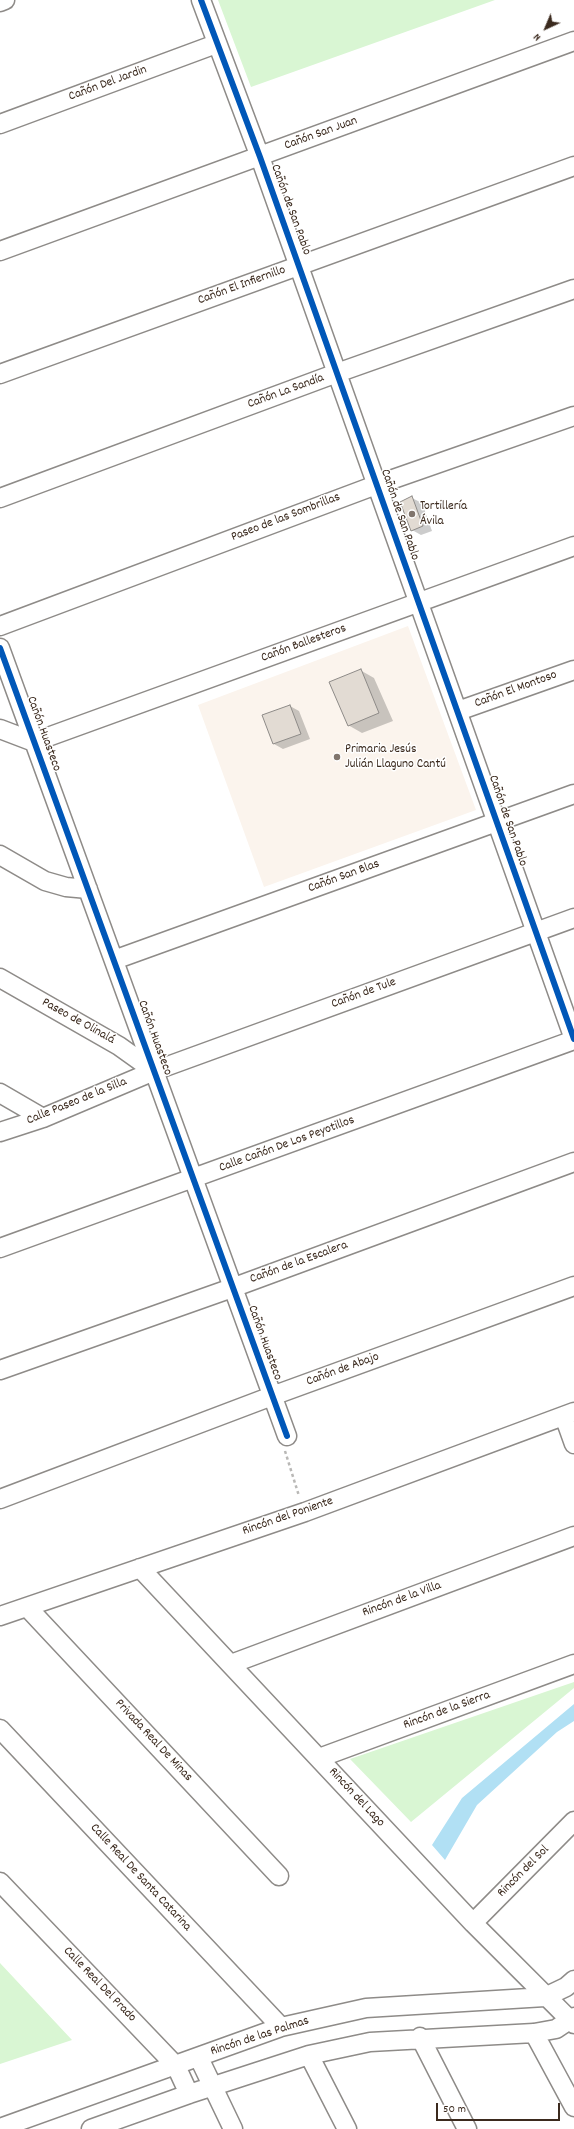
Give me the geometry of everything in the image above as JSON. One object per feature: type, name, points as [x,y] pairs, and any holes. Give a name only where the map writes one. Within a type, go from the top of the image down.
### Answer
[{"type":"street","points":[[0,2],[5,0]]},
{"type":"street","name":"Cañón de San Pablo","points":[[201,0],[216,44],[260,157],[418,603],[458,711],[495,822],[574,1040]]},
{"type":"street","name":"Cañón San Juan","points":[[0,251],[574,41]]},
{"type":"street","name":"Cañón Del Jardin","points":[[0,124],[216,44]]},
{"type":"street","name":"Cañón El Infiernillo","points":[[0,374],[574,166]]},
{"type":"street","name":"Cañón La Sandía","points":[[0,498],[337,373],[574,289]]},
{"type":"street","name":"Paseo de las Sombrillas","points":[[0,626],[376,485],[574,416]]},
{"type":"street","name":"Cañón Ballesteros","points":[[34,742],[574,546]]},
{"type":"street","name":"Cañón Huasteco","points":[[0,648],[287,1436]]},
{"type":"street","name":"Cañón El Montoso","points":[[458,711],[574,670]]},
{"type":"street","points":[[0,729],[34,742]]},
{"type":"street","name":"Cañón San Blas","points":[[114,960],[574,794]]},
{"type":"street","points":[[0,855],[45,881],[66,887],[88,890]]},
{"type":"street","name":"Cañón de Tule","points":[[154,1071],[574,918]]},
{"type":"street","name":"Paseo de Olinalá","points":[[0,978],[120,1046],[154,1071]]},
{"type":"street","name":"Calle Cañón De Los Peyotillos","points":[[0,1248],[574,1040]]},
{"type":"street","name":"Calle Paseo de la Silla","points":[[0,1132],[43,1118],[154,1071]]},
{"type":"street","points":[[0,1093],[43,1118]]},
{"type":"street","name":"Cañón de la Escalera","points":[[0,1370],[232,1288],[574,1162]]},
{"type":"street","name":"Cañón de Abajo","points":[[0,1499],[272,1396],[574,1286]]},
{"type":"street","points":[[569,1414],[574,1444]]},
{"type":"street","name":"Rincón del Poniente","points":[[0,1616],[304,1512],[569,1414]]},
{"type":"street","name":"Rincón de la Villa","points":[[231,1664],[574,1536]]},
{"type":"street","name":"Rincón del Lago","points":[[140,1568],[473,1923],[544,1997],[573,2021]]},
{"type":"street","name":"Privada Real De Minas","points":[[26,1607],[280,1876]]},
{"type":"street","name":"Rincón de la Sierra","points":[[319,1758],[574,1664]]},
{"type":"street","name":"Calle Real De Santa Catarina","points":[[0,1729],[281,2027]]},
{"type":"street","name":"Rincón del Sol","points":[[473,1923],[574,1821]]},
{"type":"street","name":"Calle Real Del Prado","points":[[0,1882],[176,2066],[189,2094]]},
{"type":"street","name":"Rincón de las Palmas","points":[[0,2129],[281,2027],[366,2008],[544,1997],[566,1987],[574,1980]]},
{"type":"street","points":[[90,2129],[112,2126],[189,2094],[309,2055],[370,2042],[420,2037],[534,2033],[556,2029],[573,2021]]},
{"type":"street","points":[[534,2033],[574,2107]]},
{"type":"street","points":[[420,2037],[466,2129]]},
{"type":"street","points":[[309,2055],[347,2129]]},
{"type":"street","points":[[199,2058],[233,2129]]},
{"type":"path","points":[[290,1467],[304,1512]]},
{"type":"shaded area","name":"Primaria Jesús Julián Llaguno Cantú","points":[[408,626],[476,810],[264,887],[198,705]]},
{"type":"green space","points":[[218,0],[495,0],[251,87]]},
{"type":"green space","points":[[574,1682],[574,1688],[411,1822],[350,1759]]},
{"type":"green space","points":[[0,1963],[72,2040],[0,2064]]},
{"type":"water","points":[[574,1704],[574,1721],[557,1732],[477,1805],[445,1860],[432,1845],[462,1798]]},
{"type":"building","name":"Tortillería Ávila","points":[[412,496],[423,526],[411,531],[400,502]]},
{"type":"building","points":[[361,669],[379,713],[348,726],[329,682]]},
{"type":"building","points":[[290,705],[301,734],[273,744],[262,715]]},
{"type":"cycle path","points":[[201,0],[260,157],[574,1039]]},
{"type":"cycle path","points":[[0,648],[287,1436]]},
{"type":"place","name":"Tortillería Ávila","points":[[412,514]]},
{"type":"place","name":"Primaria Jesús Julián Llaguno Cantú","points":[[337,757]]}]
